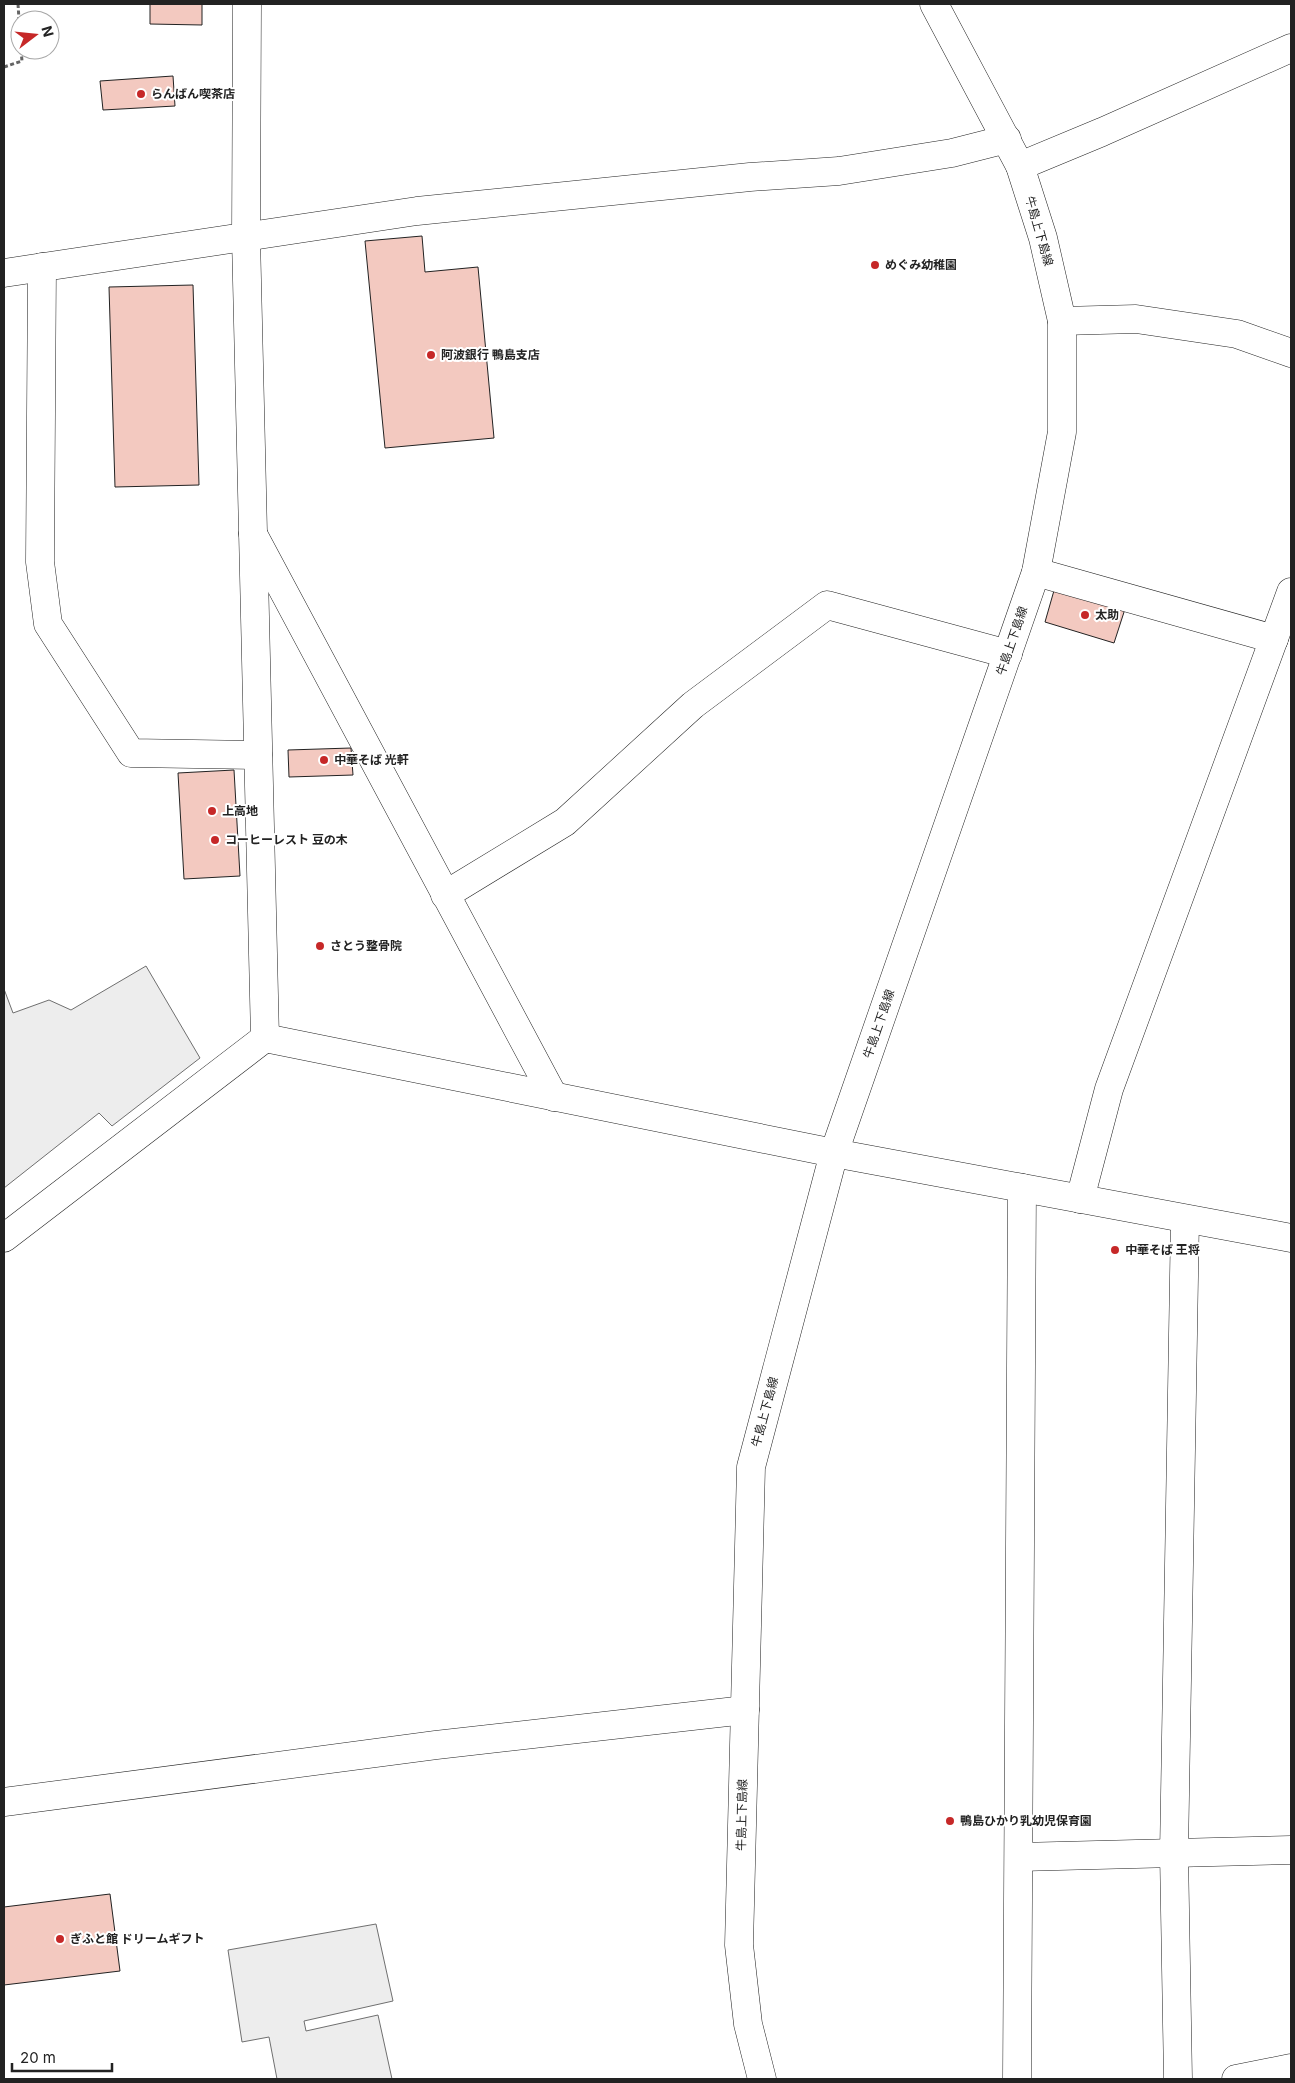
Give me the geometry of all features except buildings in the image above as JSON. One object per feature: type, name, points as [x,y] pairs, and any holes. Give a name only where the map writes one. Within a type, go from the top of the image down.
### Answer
[{"type":"street","points":[[247,4],[246,238],[265,1038]]},
{"type":"street","name":"牛島上下島線","points":[[762,2079],[748,2024],[739,1945],[751,1467],[834,1153],[1036,572],[1062,432],[1062,321],[1043,238],[1020,166],[934,4]]},
{"type":"street","points":[[1020,166],[1102,132],[1291,48]]},
{"type":"street","points":[[4,273],[427,210],[750,177],[839,171],[952,153],[1007,139]]},
{"type":"street","points":[[42,267],[40,562],[48,624],[131,753],[258,755]]},
{"type":"street","points":[[1062,321],[1136,319],[1238,334],[1291,353]]},
{"type":"street","points":[[253,534],[554,1097]]},
{"type":"street","points":[[1036,572],[1281,632]]},
{"type":"street","points":[[1080,1199],[1109,1089],[1281,632],[1291,592]]},
{"type":"street","points":[[446,895],[565,822],[693,705],[827,604],[1008,654]]},
{"type":"street","points":[[4,1238],[265,1038],[834,1153],[1291,1238]]},
{"type":"street","points":[[1017,2079],[1022,1188]]},
{"type":"street","points":[[1178,2079],[1174,1853],[1185,1218]]},
{"type":"street","points":[[4,1802],[436,1745],[745,1710]]},
{"type":"street","points":[[1019,1856],[1291,1850]]},
{"type":"street","points":[[1236,2079],[1291,2068]]},
{"type":"path","points":[[4,67],[22,60]]},
{"type":"shaded area","points":[[146,966],[200,1058],[112,1126],[99,1113],[4,1188],[4,989],[13,1013],[49,1000],[71,1010]]},
{"type":"shaded area","points":[[376,1924],[393,2001],[304,2021],[306,2031],[378,2015],[392,2079],[277,2079],[269,2037],[242,2042],[228,1950]]},
{"type":"place","name":"らんばん喫茶店","points":[[141,94]]},
{"type":"place","name":"めぐみ幼稚園","points":[[875,265]]},
{"type":"place","name":"阿波銀行 鴨島支店","points":[[431,355]]},
{"type":"place","name":"太助","points":[[1085,615]]},
{"type":"place","name":"中華そば 光軒","points":[[324,760]]},
{"type":"place","name":"上高地","points":[[212,811]]},
{"type":"place","name":"コーヒーレスト 豆の木","points":[[215,840]]},
{"type":"place","name":"さとう整骨院","points":[[320,946]]},
{"type":"place","name":"中華そば 王将","points":[[1115,1250]]},
{"type":"place","name":"鴨島ひかり乳幼児保育園","points":[[950,1821]]},
{"type":"place","name":"ぎふと館 ドリームギフト","points":[[60,1939]]}]
